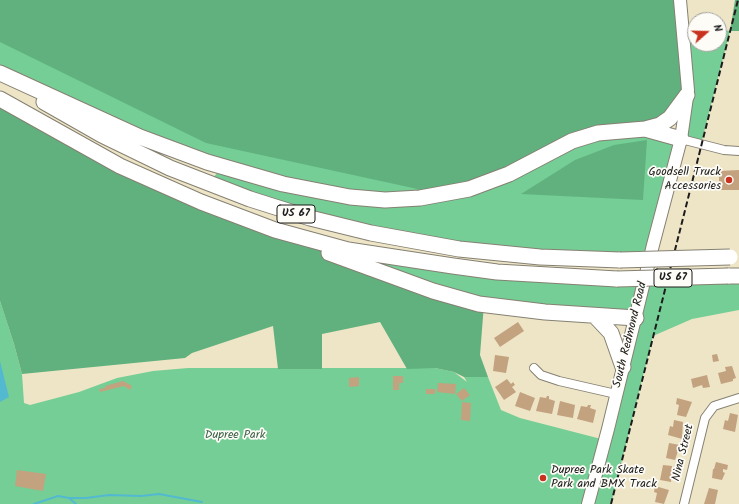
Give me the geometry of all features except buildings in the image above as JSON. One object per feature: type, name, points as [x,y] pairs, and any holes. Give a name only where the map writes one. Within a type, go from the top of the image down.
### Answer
[{"type":"highway","points":[[0,74],[140,137],[208,162],[291,186],[333,195],[385,200],[420,198],[459,191],[509,174],[579,139],[598,133],[646,129],[660,124],[670,118],[687,95]]},
{"type":"highway","name":"US 67","points":[[0,74],[65,114],[138,153],[208,184],[287,211],[349,229],[459,249],[540,257],[620,260],[734,257]]},
{"type":"highway","name":"US 67","points":[[0,99],[120,166],[201,202],[275,230],[348,250],[497,272],[617,279],[734,276]]},
{"type":"highway","points":[[646,129],[681,139]]},
{"type":"highway","points":[[275,230],[320,250],[458,299],[518,309],[636,318]]},
{"type":"highway","points":[[595,316],[611,333],[623,367]]},
{"type":"street","name":"South Redmond Road","points":[[588,504],[681,139],[687,95],[680,0]]},
{"type":"street","points":[[681,139],[724,150],[739,150]]},
{"type":"street","points":[[534,368],[541,375],[559,381],[616,394]]},
{"type":"street","name":"Nina Street","points":[[684,504],[705,418],[710,408],[739,398]]},
{"type":"green space","points":[[0,0],[680,0],[688,90],[670,118],[620,130],[445,195],[206,143],[0,42]]},
{"type":"green space","points":[[735,0],[739,0],[739,31],[730,31]]},
{"type":"green space","points":[[0,25],[598,133],[681,139],[649,260],[404,240],[208,184],[222,167],[0,73]]},
{"type":"green space","points":[[683,26],[687,26],[687,52],[725,52],[701,144],[681,139]]},
{"type":"green space","points":[[727,30],[730,31],[727,43]]},
{"type":"green space","points":[[0,99],[120,166],[320,250],[433,291],[484,304],[480,355],[488,377],[464,377],[454,372],[435,368],[407,369],[380,322],[322,334],[322,369],[278,369],[273,326],[192,353],[185,358],[22,374],[0,301]]},
{"type":"green space","points":[[647,140],[643,200],[521,194],[575,160],[614,145]]},
{"type":"green space","name":"Dupree Park","points":[[320,250],[453,266],[739,276],[739,310],[692,319],[653,336],[611,504],[0,504],[0,301],[22,374],[24,403],[30,405],[79,392],[117,378],[153,371],[188,368],[435,368],[454,372],[467,382],[464,377],[488,377],[501,410],[520,418],[605,440],[636,318],[433,291]]},
{"type":"water","points":[[0,361],[9,397],[0,402]]},
{"type":"waterway","points":[[69,498],[86,498],[109,495],[141,496],[159,494],[202,502]]},
{"type":"waterway","points":[[34,504],[58,496],[69,498],[76,504]]},
{"type":"railway","points":[[611,504],[738,0]]},
{"type":"place","name":"Goodsell Truck Accessories","points":[[729,180]]},
{"type":"place","name":"Dupree Park Skate Park and BMX Track","points":[[543,478]]}]
